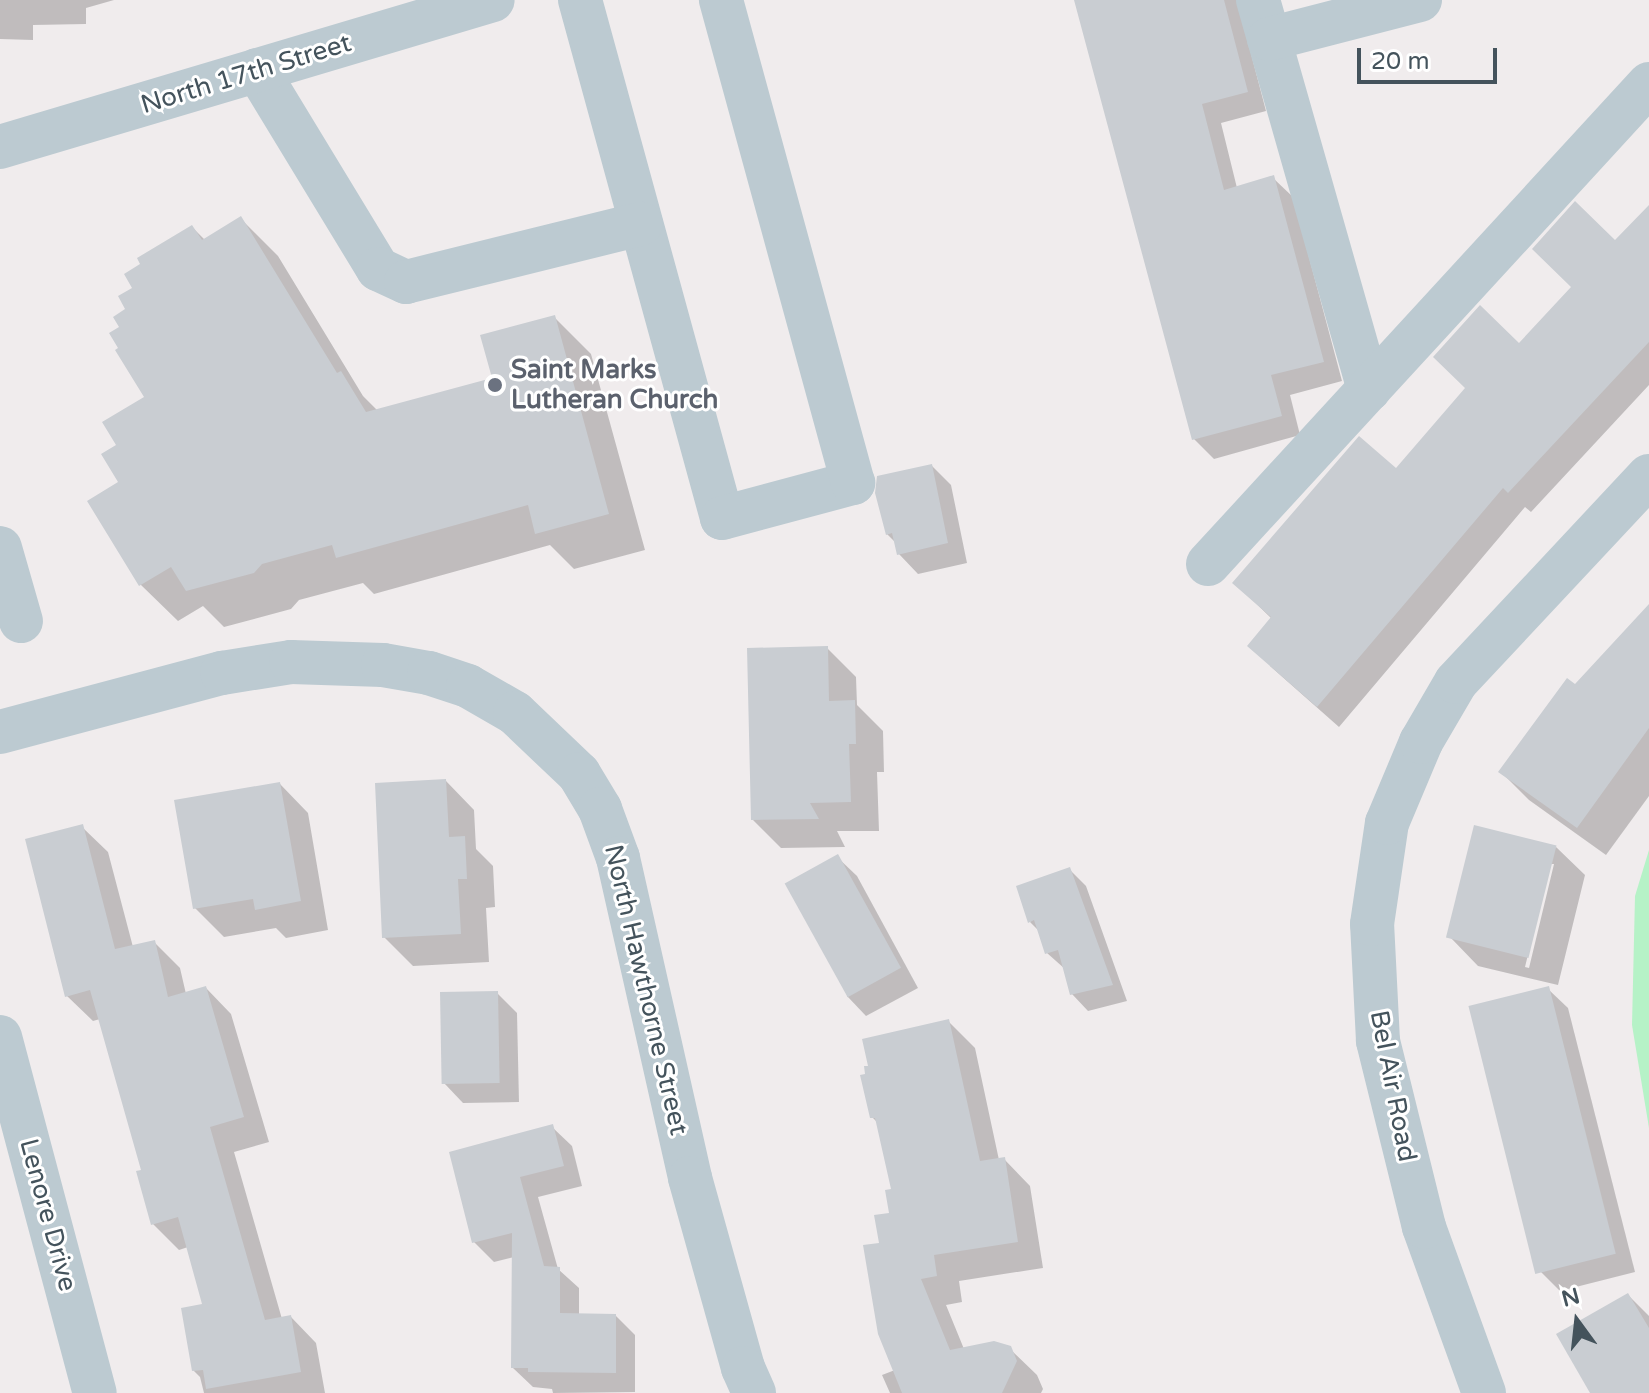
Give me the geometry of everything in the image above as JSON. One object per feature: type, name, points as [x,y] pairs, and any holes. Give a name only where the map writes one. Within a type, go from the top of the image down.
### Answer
[{"type":"street","name":"North 17th Street","points":[[0,147],[493,0]]},
{"type":"street","points":[[580,0],[722,518],[853,483],[721,0]]},
{"type":"street","points":[[1369,389],[1264,20],[1420,0]]},
{"type":"street","points":[[257,70],[378,269],[406,282],[641,224]]},
{"type":"street","points":[[1208,564],[1369,389],[1643,103]]},
{"type":"street","name":"Bel Air Road","points":[[1484,1393],[1424,1227],[1378,1041],[1372,924],[1387,823],[1421,742],[1456,682],[1649,476]]},
{"type":"street","points":[[0,548],[21,621]]},
{"type":"street","name":"North Hawthorne Street","points":[[0,732],[222,673],[291,662],[383,665],[429,673],[468,686],[525,721],[579,774],[600,809],[618,858],[690,1178],[743,1368],[754,1393]]},
{"type":"street","name":"Lenore Drive","points":[[0,1037],[95,1393]]},
{"type":"green space","points":[[1649,850],[1649,1128],[1632,1025],[1635,896]]},
{"type":"building","points":[[1074,0],[1224,0],[1248,92],[1202,104],[1224,190],[1274,175],[1324,362],[1271,375],[1282,416],[1192,440]]},
{"type":"building","points":[[1575,201],[1615,240],[1649,205],[1649,342],[1508,493],[1503,488],[1317,707],[1247,646],[1271,617],[1232,583],[1359,436],[1396,468],[1465,388],[1433,357],[1480,305],[1519,343],[1571,287],[1532,249]]},
{"type":"building","points":[[241,216],[337,373],[341,371],[366,412],[492,378],[480,335],[555,315],[609,514],[535,534],[528,505],[336,558],[332,545],[262,564],[254,573],[186,591],[171,567],[139,586],[87,501],[118,482],[101,454],[116,445],[102,422],[144,397],[115,350],[118,348],[109,333],[119,327],[113,317],[125,309],[118,296],[132,288],[124,274],[140,264],[137,258],[192,225],[202,240]]},
{"type":"building","points":[[932,464],[948,543],[897,555],[892,533],[886,535],[875,493],[877,476]]},
{"type":"building","points":[[1649,604],[1649,728],[1577,828],[1498,772],[1567,678],[1575,684]]},
{"type":"building","points":[[828,646],[829,701],[855,700],[856,744],[849,744],[851,802],[810,803],[819,819],[751,820],[747,648]]},
{"type":"building","points":[[446,779],[449,837],[465,836],[467,879],[458,879],[461,934],[382,938],[375,783]]},
{"type":"building","points":[[280,782],[301,901],[255,910],[253,899],[193,909],[174,800]]},
{"type":"building","points":[[83,824],[115,949],[155,940],[168,997],[206,986],[244,1117],[210,1127],[265,1320],[291,1315],[301,1372],[206,1389],[203,1370],[192,1371],[181,1308],[202,1304],[178,1217],[151,1225],[136,1171],[141,1170],[90,990],[65,997],[25,839]]},
{"type":"building","points":[[1474,825],[1556,846],[1528,958],[1446,938]]},
{"type":"building","points":[[838,854],[901,968],[848,997],[785,884]]},
{"type":"building","points":[[1070,867],[1113,985],[1070,995],[1058,950],[1045,954],[1034,920],[1028,923],[1016,886]]},
{"type":"building","points":[[1549,986],[1616,1254],[1535,1274],[1468,1006]]},
{"type":"building","points":[[498,991],[500,1083],[442,1084],[440,992]]},
{"type":"building","points":[[949,1019],[980,1161],[1005,1157],[1018,1242],[934,1255],[937,1276],[921,1279],[950,1350],[994,1341],[1011,1346],[1017,1361],[1002,1393],[902,1393],[878,1334],[863,1245],[879,1243],[874,1215],[889,1213],[885,1190],[891,1189],[875,1118],[870,1118],[860,1075],[865,1074],[864,1066],[868,1066],[862,1039]]},
{"type":"building","points":[[553,1124],[564,1166],[520,1177],[544,1266],[560,1267],[560,1313],[616,1314],[616,1373],[528,1372],[528,1368],[511,1368],[512,1233],[472,1243],[449,1152]]},
{"type":"building","points":[[1628,1293],[1649,1328],[1649,1393],[1590,1393],[1556,1334]]},
{"type":"place","name":"Saint Marks Lutheran Church","points":[[495,385]]}]
